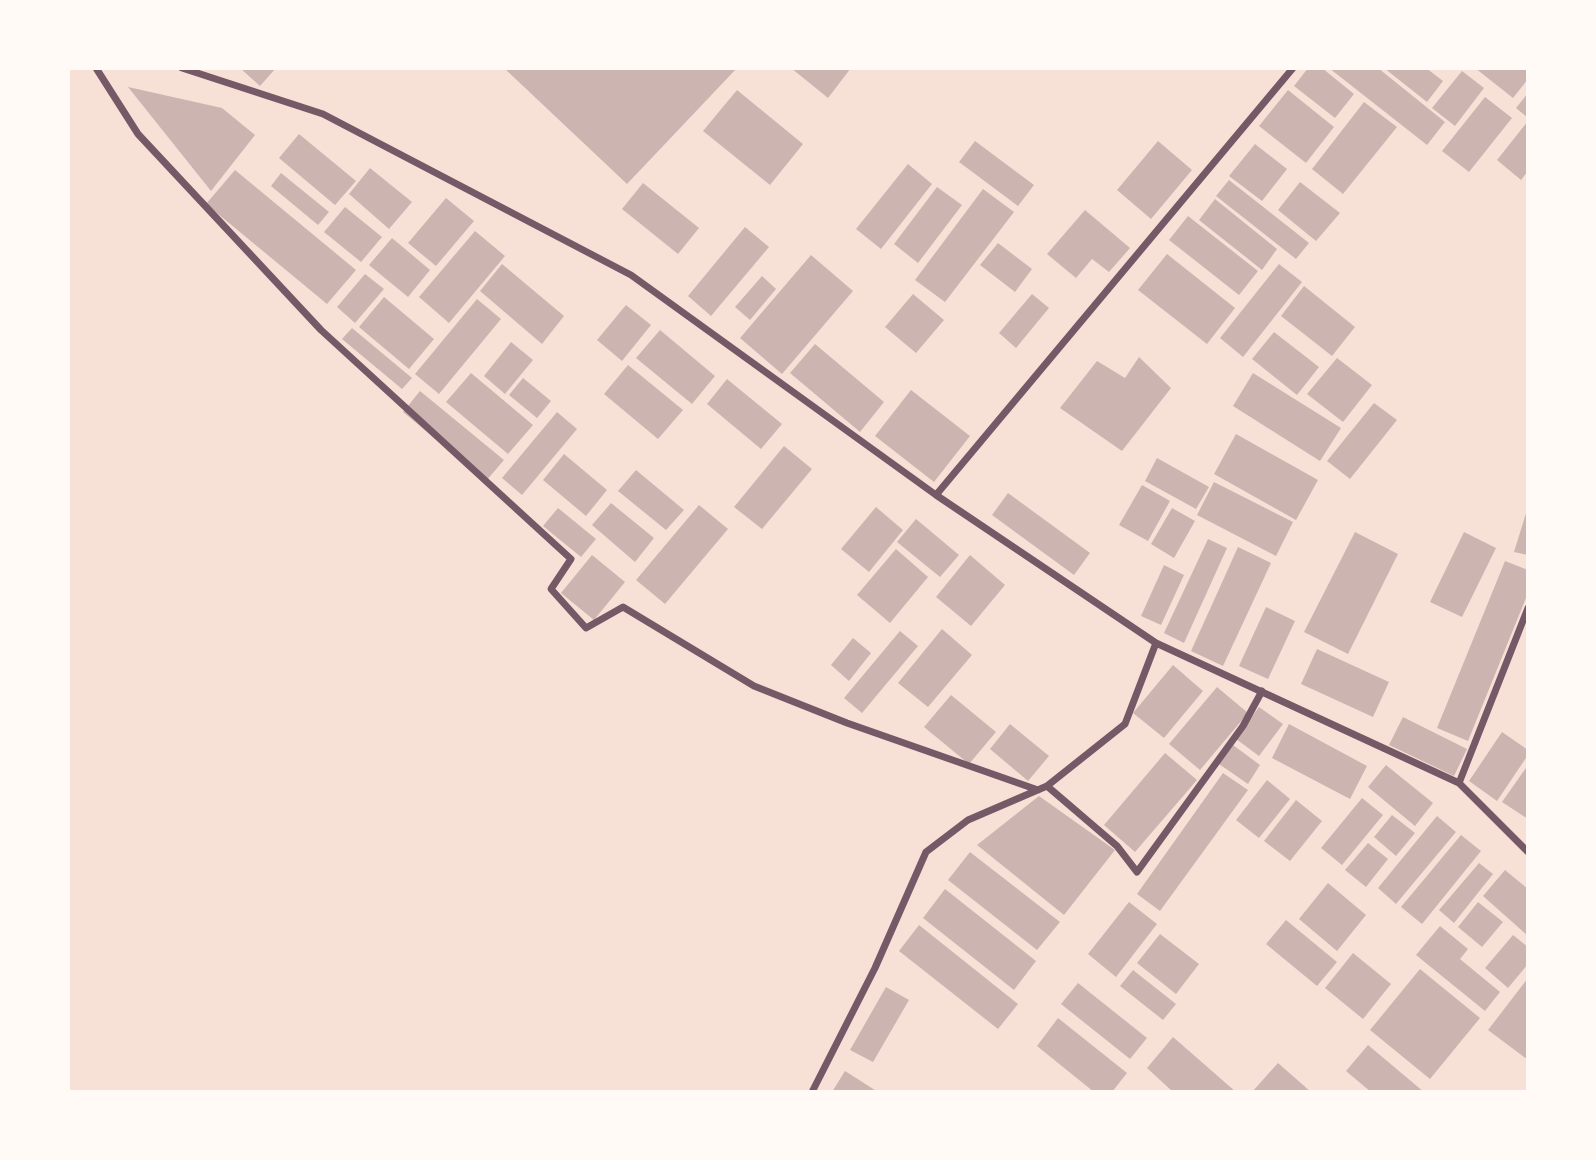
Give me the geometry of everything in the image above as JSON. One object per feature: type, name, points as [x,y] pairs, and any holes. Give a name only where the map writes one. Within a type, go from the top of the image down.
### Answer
[{"type":"street","points":[[96,68],[138,134],[321,330],[571,559],[551,589],[586,628],[622,607],[754,686],[848,723],[1038,790]]},
{"type":"street","points":[[182,68],[323,114],[631,275],[936,495],[1156,643],[1459,783],[1528,852]]},
{"type":"street","points":[[936,495],[1293,68]]},
{"type":"street","points":[[1459,783],[1528,608]]},
{"type":"street","points":[[812,1092],[875,968],[926,852],[968,820],[1047,786],[1125,724],[1156,643]]},
{"type":"street","points":[[1047,786],[1118,846],[1137,872],[1243,726],[1262,691]]},
{"type":"building","points":[[240,68],[276,68],[260,86]]},
{"type":"building","points":[[504,68],[737,68],[627,184]]},
{"type":"building","points":[[791,68],[851,68],[828,98]]},
{"type":"building","points":[[1308,68],[1322,68],[1354,94],[1335,118],[1294,86]]},
{"type":"building","points":[[1329,68],[1378,68],[1445,122],[1427,145]]},
{"type":"building","points":[[1384,68],[1426,68],[1443,81],[1427,102]]},
{"type":"building","points":[[1475,68],[1528,68],[1528,79],[1513,98]]},
{"type":"building","points":[[1462,71],[1484,88],[1455,126],[1432,108]]},
{"type":"building","points":[[128,87],[222,108],[255,135],[211,191]]},
{"type":"building","points":[[737,90],[803,144],[770,185],[703,131]]},
{"type":"building","points":[[1288,90],[1334,127],[1306,163],[1259,126]]},
{"type":"building","points":[[1528,93],[1528,118],[1516,108]]},
{"type":"building","points":[[1485,97],[1512,118],[1469,172],[1442,151]]},
{"type":"building","points":[[1364,102],[1397,127],[1343,194],[1312,169]]},
{"type":"building","points":[[1528,121],[1528,171],[1521,180],[1497,160]]},
{"type":"building","points":[[299,134],[356,181],[335,205],[279,158]]},
{"type":"building","points":[[975,141],[1034,185],[1018,206],[959,162]]},
{"type":"building","points":[[1158,141],[1192,170],[1151,219],[1117,190]]},
{"type":"building","points":[[1255,144],[1287,169],[1262,201],[1229,176]]},
{"type":"building","points":[[908,164],[932,184],[881,249],[856,229]]},
{"type":"building","points":[[370,168],[412,202],[389,229],[349,194]]},
{"type":"building","points":[[235,170],[356,270],[327,304],[206,204]]},
{"type":"building","points":[[281,173],[329,212],[318,225],[271,186]]},
{"type":"building","points":[[1229,180],[1309,243],[1296,259],[1216,196]]},
{"type":"building","points":[[1300,182],[1340,213],[1316,241],[1278,210]]},
{"type":"building","points":[[643,183],[699,228],[678,254],[622,209]]},
{"type":"building","points":[[937,187],[962,205],[918,263],[894,244]]},
{"type":"building","points":[[983,189],[1014,212],[945,302],[915,280]]},
{"type":"building","points":[[446,198],[474,221],[436,266],[408,243]]},
{"type":"building","points":[[1215,199],[1277,249],[1262,270],[1199,220]]},
{"type":"building","points":[[345,207],[382,237],[361,262],[324,232]]},
{"type":"building","points":[[1085,210],[1130,248],[1109,272],[1092,259],[1076,278],[1047,254]]},
{"type":"building","points":[[1188,216],[1258,271],[1239,295],[1169,240]]},
{"type":"building","points":[[745,227],[769,247],[711,316],[688,296]]},
{"type":"building","points":[[475,231],[505,256],[449,323],[419,297]]},
{"type":"building","points":[[392,238],[430,270],[408,297],[369,265]]},
{"type":"building","points":[[998,243],[1032,269],[1015,292],[980,265]]},
{"type":"building","points":[[1167,254],[1235,308],[1207,344],[1138,290]]},
{"type":"building","points":[[811,255],[853,291],[782,374],[740,338]]},
{"type":"building","points":[[502,264],[564,316],[542,344],[480,291]]},
{"type":"building","points":[[1279,264],[1302,282],[1243,357],[1220,338]]},
{"type":"building","points":[[365,274],[384,289],[355,323],[337,307]]},
{"type":"building","points":[[762,276],[776,289],[750,320],[735,307]]},
{"type":"building","points":[[1304,286],[1355,327],[1332,356],[1281,316]]},
{"type":"building","points":[[913,294],[944,320],[916,353],[885,327]]},
{"type":"building","points":[[1032,294],[1049,308],[1016,348],[999,333]]},
{"type":"building","points":[[384,297],[434,339],[409,369],[359,327]]},
{"type":"building","points":[[477,299],[501,319],[439,394],[415,374]]},
{"type":"building","points":[[626,305],[651,325],[622,361],[597,340]]},
{"type":"building","points":[[352,328],[412,378],[402,389],[342,339]]},
{"type":"building","points":[[660,330],[715,376],[692,404],[636,358]]},
{"type":"building","points":[[1274,332],[1319,367],[1297,395],[1252,359]]},
{"type":"building","points":[[511,342],[533,360],[505,394],[484,376]]},
{"type":"building","points":[[815,344],[884,402],[860,432],[790,373]]},
{"type":"building","points":[[1139,357],[1171,388],[1122,451],[1060,408],[1097,361],[1125,378]]},
{"type":"building","points":[[1337,358],[1372,385],[1343,422],[1307,394]]},
{"type":"building","points":[[628,365],[683,410],[658,439],[604,394]]},
{"type":"building","points":[[471,373],[533,425],[508,454],[446,402]]},
{"type":"building","points":[[1253,373],[1341,428],[1320,461],[1233,406]]},
{"type":"building","points":[[523,378],[551,401],[537,418],[509,395]]},
{"type":"building","points":[[727,379],[782,424],[761,449],[707,404]]},
{"type":"building","points":[[911,390],[970,436],[934,482],[875,436]]},
{"type":"building","points":[[420,391],[504,460],[486,481],[403,412]]},
{"type":"building","points":[[1374,403],[1397,420],[1350,479],[1327,461]]},
{"type":"building","points":[[557,412],[577,429],[522,495],[502,478]]},
{"type":"building","points":[[1236,434],[1318,480],[1296,520],[1214,474]]},
{"type":"building","points":[[784,446],[812,469],[762,529],[734,507]]},
{"type":"building","points":[[564,454],[607,490],[586,516],[543,480]]},
{"type":"building","points":[[1157,458],[1209,487],[1196,509],[1145,481]]},
{"type":"building","points":[[636,470],[684,510],[666,530],[618,491]]},
{"type":"building","points":[[1214,482],[1293,522],[1276,556],[1197,515]]},
{"type":"building","points":[[1142,485],[1170,501],[1148,541],[1119,525]]},
{"type":"building","points":[[1008,493],[1090,553],[1074,575],[992,515]]},
{"type":"building","points":[[611,503],[654,538],[635,562],[592,525]]},
{"type":"building","points":[[699,505],[728,529],[665,604],[636,580]]},
{"type":"building","points":[[876,507],[903,530],[869,572],[841,549]]},
{"type":"building","points":[[558,508],[596,539],[581,557],[543,526]]},
{"type":"building","points":[[1172,508],[1195,521],[1174,558],[1151,544]]},
{"type":"building","points":[[1528,510],[1528,555],[1514,552]]},
{"type":"building","points":[[916,519],[959,555],[940,577],[897,542]]},
{"type":"building","points":[[1355,532],[1398,554],[1348,654],[1304,632]]},
{"type":"building","points":[[1464,532],[1496,548],[1462,617],[1430,602]]},
{"type":"building","points":[[1208,539],[1227,548],[1184,643],[1164,633]]},
{"type":"building","points":[[1238,547],[1271,563],[1223,666],[1191,651]]},
{"type":"building","points":[[896,549],[928,577],[890,623],[857,595]]},
{"type":"building","points":[[592,555],[625,582],[594,620],[561,593]]},
{"type":"building","points":[[970,555],[1005,585],[971,626],[936,597]]},
{"type":"building","points":[[1505,561],[1528,570],[1528,593],[1468,741],[1437,728]]},
{"type":"building","points":[[1164,565],[1184,575],[1161,625],[1141,616]]},
{"type":"building","points":[[1266,607],[1295,621],[1268,679],[1239,666]]},
{"type":"building","points":[[942,629],[972,655],[928,707],[898,683]]},
{"type":"building","points":[[900,631],[918,646],[862,713],[844,698]]},
{"type":"building","points":[[853,638],[871,653],[849,681],[831,665]]},
{"type":"building","points":[[1317,649],[1389,682],[1373,717],[1301,684]]},
{"type":"building","points":[[1173,665],[1203,691],[1164,738],[1133,713]]},
{"type":"building","points":[[1217,687],[1248,713],[1200,770],[1169,744]]},
{"type":"building","points":[[951,695],[996,732],[969,764],[924,727]]},
{"type":"building","points":[[1259,707],[1283,724],[1259,756],[1236,739]]},
{"type":"building","points":[[1403,717],[1467,749],[1454,776],[1389,745]]},
{"type":"building","points":[[1010,724],[1049,756],[1028,781],[990,749]]},
{"type":"building","points":[[1289,724],[1367,766],[1350,799],[1272,758]]},
{"type":"building","points":[[1502,732],[1528,750],[1528,755],[1497,801],[1469,781]]},
{"type":"building","points":[[1233,745],[1260,765],[1248,784],[1219,764]]},
{"type":"building","points":[[1165,753],[1197,780],[1135,852],[1104,825]]},
{"type":"building","points":[[1386,765],[1433,803],[1415,826],[1368,787]]},
{"type":"building","points":[[1528,765],[1528,819],[1502,802]]},
{"type":"building","points":[[1223,773],[1248,790],[1160,911],[1137,894]]},
{"type":"building","points":[[1267,780],[1290,799],[1259,838],[1236,820]]},
{"type":"building","points":[[1039,796],[1115,850],[1064,915],[977,845]]},
{"type":"building","points":[[1362,798],[1383,815],[1342,865],[1321,848]]},
{"type":"building","points":[[1296,800],[1322,821],[1290,861],[1264,841]]},
{"type":"building","points":[[1392,815],[1415,833],[1396,856],[1374,837]]},
{"type":"building","points":[[1437,816],[1456,832],[1396,904],[1378,888]]},
{"type":"building","points":[[1461,835],[1481,851],[1422,924],[1401,907]]},
{"type":"building","points":[[1368,843],[1388,859],[1366,887],[1345,870]]},
{"type":"building","points":[[970,852],[1060,922],[1037,950],[948,880]]},
{"type":"building","points":[[1479,863],[1493,874],[1454,923],[1439,910]]},
{"type":"building","points":[[1505,870],[1528,889],[1528,936],[1483,896]]},
{"type":"building","points":[[1328,883],[1366,915],[1337,951],[1299,919]]},
{"type":"building","points":[[945,889],[1036,961],[1014,990],[923,918]]},
{"type":"building","points":[[1129,902],[1157,924],[1116,977],[1088,954]]},
{"type":"building","points":[[1478,902],[1503,922],[1482,947],[1458,927]]},
{"type":"building","points":[[1286,920],[1337,962],[1317,986],[1266,944]]},
{"type":"building","points":[[919,925],[1018,1004],[998,1029],[899,951]]},
{"type":"building","points":[[1440,926],[1468,949],[1460,959],[1500,992],[1485,1011],[1416,955]]},
{"type":"building","points":[[1160,934],[1199,964],[1176,994],[1137,963]]},
{"type":"building","points":[[1513,935],[1528,947],[1528,964],[1508,988],[1485,968]]},
{"type":"building","points":[[1353,953],[1391,984],[1363,1019],[1325,988]]},
{"type":"building","points":[[1420,969],[1480,1018],[1430,1079],[1370,1030]]},
{"type":"building","points":[[1133,970],[1176,1004],[1163,1020],[1120,986]]},
{"type":"building","points":[[1528,978],[1528,1060],[1488,1030]]},
{"type":"building","points":[[1078,983],[1147,1038],[1130,1059],[1061,1004]]},
{"type":"building","points":[[886,987],[909,1000],[873,1062],[850,1050]]},
{"type":"building","points":[[1058,1018],[1127,1073],[1112,1092],[1094,1092],[1037,1046]]},
{"type":"building","points":[[1173,1037],[1236,1092],[1173,1092],[1147,1068]]},
{"type":"building","points":[[1368,1045],[1424,1092],[1371,1092],[1346,1071]]},
{"type":"building","points":[[1278,1063],[1311,1092],[1252,1092]]},
{"type":"building","points":[[845,1071],[878,1092],[832,1092]]}]
